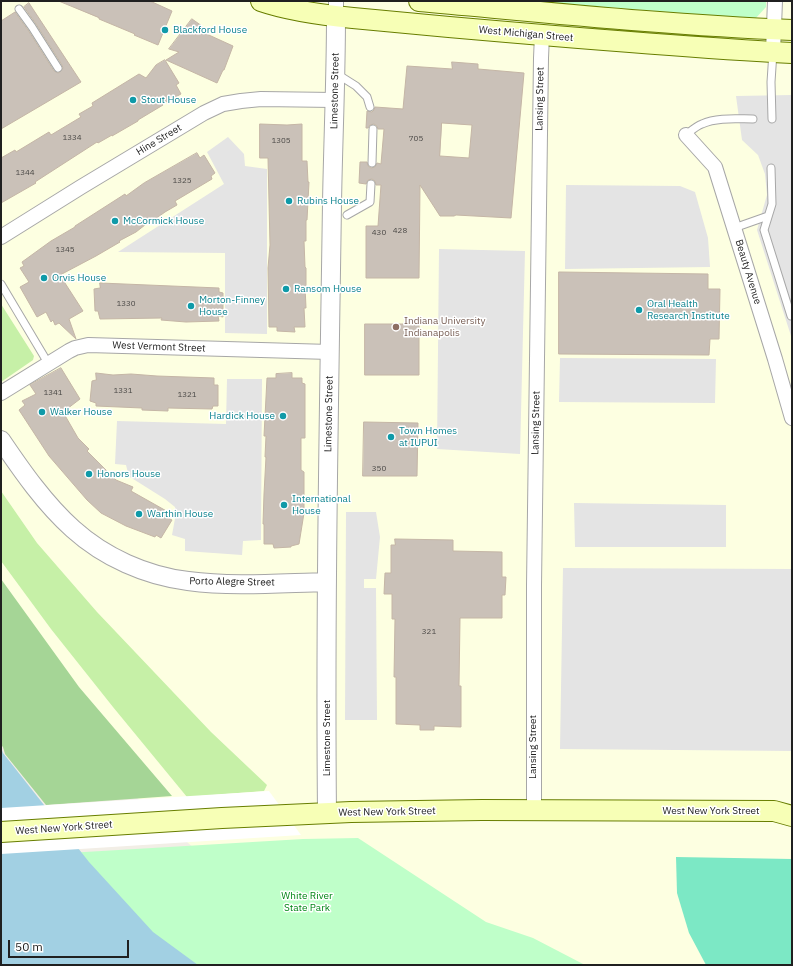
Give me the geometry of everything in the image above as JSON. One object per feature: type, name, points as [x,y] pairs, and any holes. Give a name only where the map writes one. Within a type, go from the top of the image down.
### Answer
[{"type":"main road","name":"West Michigan Street","points":[[261,1],[302,12],[336,9],[542,35],[782,53]]},
{"type":"main road","points":[[419,1],[627,20],[743,29],[783,30]]},
{"type":"main road","name":"West New York Street","points":[[1,832],[327,813],[424,811],[786,811]]},
{"type":"street","points":[[775,1],[783,30],[782,53]]},
{"type":"street","name":"Limestone Street","points":[[327,813],[327,582],[336,9]]},
{"type":"street","name":"Lansing Street","points":[[534,811],[534,585],[542,35]]},
{"type":"street","name":"Hine Street","points":[[1,237],[81,187],[204,113],[215,108],[232,102],[261,99],[334,100]]},
{"type":"street","name":"Beauty Avenue","points":[[686,135],[715,167],[734,228],[786,377],[792,418]]},
{"type":"street","name":"West Vermont Street","points":[[1,393],[69,350],[93,345],[330,352]]},
{"type":"street","name":"Porto Alegre Street","points":[[1,440],[52,508],[74,530],[114,558],[141,570],[194,582],[216,584],[327,582]]},
{"type":"lane","points":[[19,10],[32,27],[58,68]]},
{"type":"lane","points":[[772,119],[771,82],[782,53]]},
{"type":"lane","points":[[335,73],[356,86],[367,97],[370,106]]},
{"type":"lane","points":[[686,135],[701,124],[710,121],[725,119],[753,119]]},
{"type":"lane","points":[[372,163],[373,128]]},
{"type":"lane","points":[[771,168],[772,204],[764,230],[791,316]]},
{"type":"lane","points":[[347,215],[370,202],[371,184]]},
{"type":"lane","points":[[734,228],[768,216]]},
{"type":"lane","points":[[1,284],[48,363]]},
{"type":"shaded area","name":"Indiana University Indianapolis","points":[[1,1],[792,1],[792,965],[325,965],[40,711],[1,652]]},
{"type":"shaded area","points":[[792,95],[792,339],[757,230],[767,195],[765,174],[758,155],[742,140],[736,96]]},
{"type":"shaded area","points":[[228,137],[244,154],[245,166],[267,169],[267,334],[225,333],[225,253],[118,252],[224,184],[207,152]]},
{"type":"shaded area","points":[[566,185],[680,186],[695,192],[708,238],[710,267],[565,269]]},
{"type":"shaded area","points":[[439,249],[525,251],[520,454],[437,449]]},
{"type":"shaded area","points":[[560,358],[716,359],[715,403],[559,402]]},
{"type":"shaded area","points":[[227,379],[262,379],[261,540],[243,541],[242,555],[185,551],[185,539],[172,535],[176,513],[175,507],[130,477],[126,465],[115,464],[117,421],[226,424]]},
{"type":"shaded area","points":[[574,503],[726,505],[726,547],[575,547]]},
{"type":"shaded area","points":[[346,512],[376,512],[380,537],[376,579],[364,579],[364,588],[376,588],[377,720],[345,720]]},
{"type":"shaded area","points":[[563,568],[792,569],[792,751],[560,749]]},
{"type":"green space","points":[[533,1],[766,1],[766,7],[755,19]]},
{"type":"green space","points":[[1,304],[34,356],[33,360],[1,382]]},
{"type":"green space","points":[[1,491],[37,543],[97,612],[211,732],[267,785],[264,791],[187,797],[51,629],[1,561]]},
{"type":"green space","points":[[1,579],[79,687],[172,796],[46,805],[5,754],[1,745]]},
{"type":"green space","name":"White River State Park","points":[[358,838],[486,922],[533,938],[585,965],[1,965],[1,857],[303,839]]},
{"type":"green space","points":[[676,857],[792,859],[792,965],[706,965],[689,933],[677,893]]},
{"type":"water","points":[[1,747],[3,753],[89,862],[153,932],[198,965],[1,965]]},
{"type":"pier","points":[[269,791],[301,835],[1,854],[1,808]]},
{"type":"building","points":[[59,1],[150,1],[172,11],[158,45]]},
{"type":"building","points":[[29,3],[81,82],[1,129],[1,21],[15,12],[54,71],[58,73],[63,68],[24,7]]},
{"type":"building","points":[[192,19],[202,26],[200,31],[233,46],[224,70],[217,83],[166,60],[179,52],[169,49]]},
{"type":"building","points":[[165,60],[179,83],[176,85],[181,94],[162,104],[163,105],[112,136],[98,143],[97,142],[35,182],[36,183],[1,203],[1,158],[15,150],[16,152],[49,132],[51,135],[81,117],[79,114],[93,106],[92,103],[139,74],[146,78],[156,65]]},
{"type":"building","points":[[452,62],[478,64],[478,69],[524,73],[511,218],[456,215],[440,216],[420,185],[419,278],[366,278],[366,226],[378,226],[381,185],[376,185],[375,181],[372,179],[368,180],[366,184],[359,183],[360,162],[367,162],[368,166],[371,168],[375,167],[377,163],[381,164],[384,129],[378,129],[374,124],[366,128],[367,111],[372,112],[375,107],[403,109],[407,66],[452,69]],"holes":[[[442,123],[472,125],[469,158],[440,156]]]},
{"type":"building","points":[[260,124],[302,124],[302,161],[307,161],[309,182],[306,241],[304,241],[306,308],[304,308],[305,327],[294,327],[295,332],[277,331],[277,327],[269,327],[268,268],[270,245],[268,158],[260,158]]},
{"type":"building","points":[[197,153],[200,158],[204,155],[215,173],[211,176],[212,179],[175,201],[177,205],[151,222],[150,221],[136,232],[60,275],[61,277],[56,280],[63,280],[83,311],[69,319],[76,339],[59,323],[55,325],[53,320],[51,322],[46,312],[37,317],[20,287],[29,282],[20,268],[24,266],[22,262],[51,241],[125,194],[126,196],[144,183]]},
{"type":"building","name":"Oral Health Research Institute","points":[[559,272],[708,274],[708,289],[720,289],[719,339],[710,339],[709,355],[559,354]]},
{"type":"building","points":[[100,283],[219,288],[219,292],[223,293],[223,317],[218,316],[219,321],[186,322],[161,320],[162,318],[100,319],[98,311],[95,311],[94,289],[100,288]]},
{"type":"building","points":[[365,324],[419,324],[419,375],[365,375]]},
{"type":"building","points":[[61,368],[80,399],[63,412],[78,438],[89,449],[87,451],[116,480],[133,487],[131,491],[170,513],[168,518],[172,520],[161,538],[156,535],[155,537],[126,526],[101,513],[87,500],[49,456],[19,410],[25,405],[22,401],[36,394],[30,385]]},
{"type":"building","points":[[96,373],[113,375],[131,374],[214,378],[214,385],[218,385],[218,406],[213,406],[212,409],[168,408],[168,411],[96,406],[96,403],[90,401],[92,381],[96,380]]},
{"type":"building","points":[[292,373],[292,378],[302,378],[302,383],[305,384],[305,438],[301,438],[301,470],[304,472],[304,513],[299,544],[291,547],[274,548],[273,544],[264,544],[263,524],[266,457],[266,436],[264,436],[267,378],[276,378],[276,374]]},
{"type":"building","name":"Town Homes at IUPUI","points":[[364,422],[418,423],[417,476],[363,476]]},
{"type":"building","points":[[395,539],[453,540],[453,551],[502,552],[502,577],[506,577],[505,595],[502,595],[502,618],[460,618],[459,686],[461,686],[461,727],[434,726],[434,730],[420,730],[420,725],[396,724],[396,677],[394,677],[395,619],[392,619],[392,594],[384,594],[385,573],[391,573],[391,545],[395,545]]},
{"type":"place","name":"Blackford House","points":[[165,30]]},
{"type":"place","name":"Stout House","points":[[133,100]]},
{"type":"place","name":"Rubins House","points":[[289,201]]},
{"type":"place","name":"McCormick House","points":[[115,221]]},
{"type":"place","name":"Orvis House","points":[[44,278]]},
{"type":"place","name":"Ransom House","points":[[286,289]]},
{"type":"place","name":"Morton-Finney House","points":[[191,306]]},
{"type":"place","name":"Oral Health Research Institute","points":[[639,310]]},
{"type":"place","name":"Indiana University Indianapolis","points":[[396,327]]},
{"type":"place","name":"Walker House","points":[[42,412]]},
{"type":"place","name":"Hardick House","points":[[283,416]]},
{"type":"place","name":"Town Homes at IUPUI","points":[[391,437]]},
{"type":"place","name":"Honors House","points":[[89,474]]},
{"type":"place","name":"International House","points":[[284,505]]},
{"type":"place","name":"Warthin House","points":[[139,514]]}]
